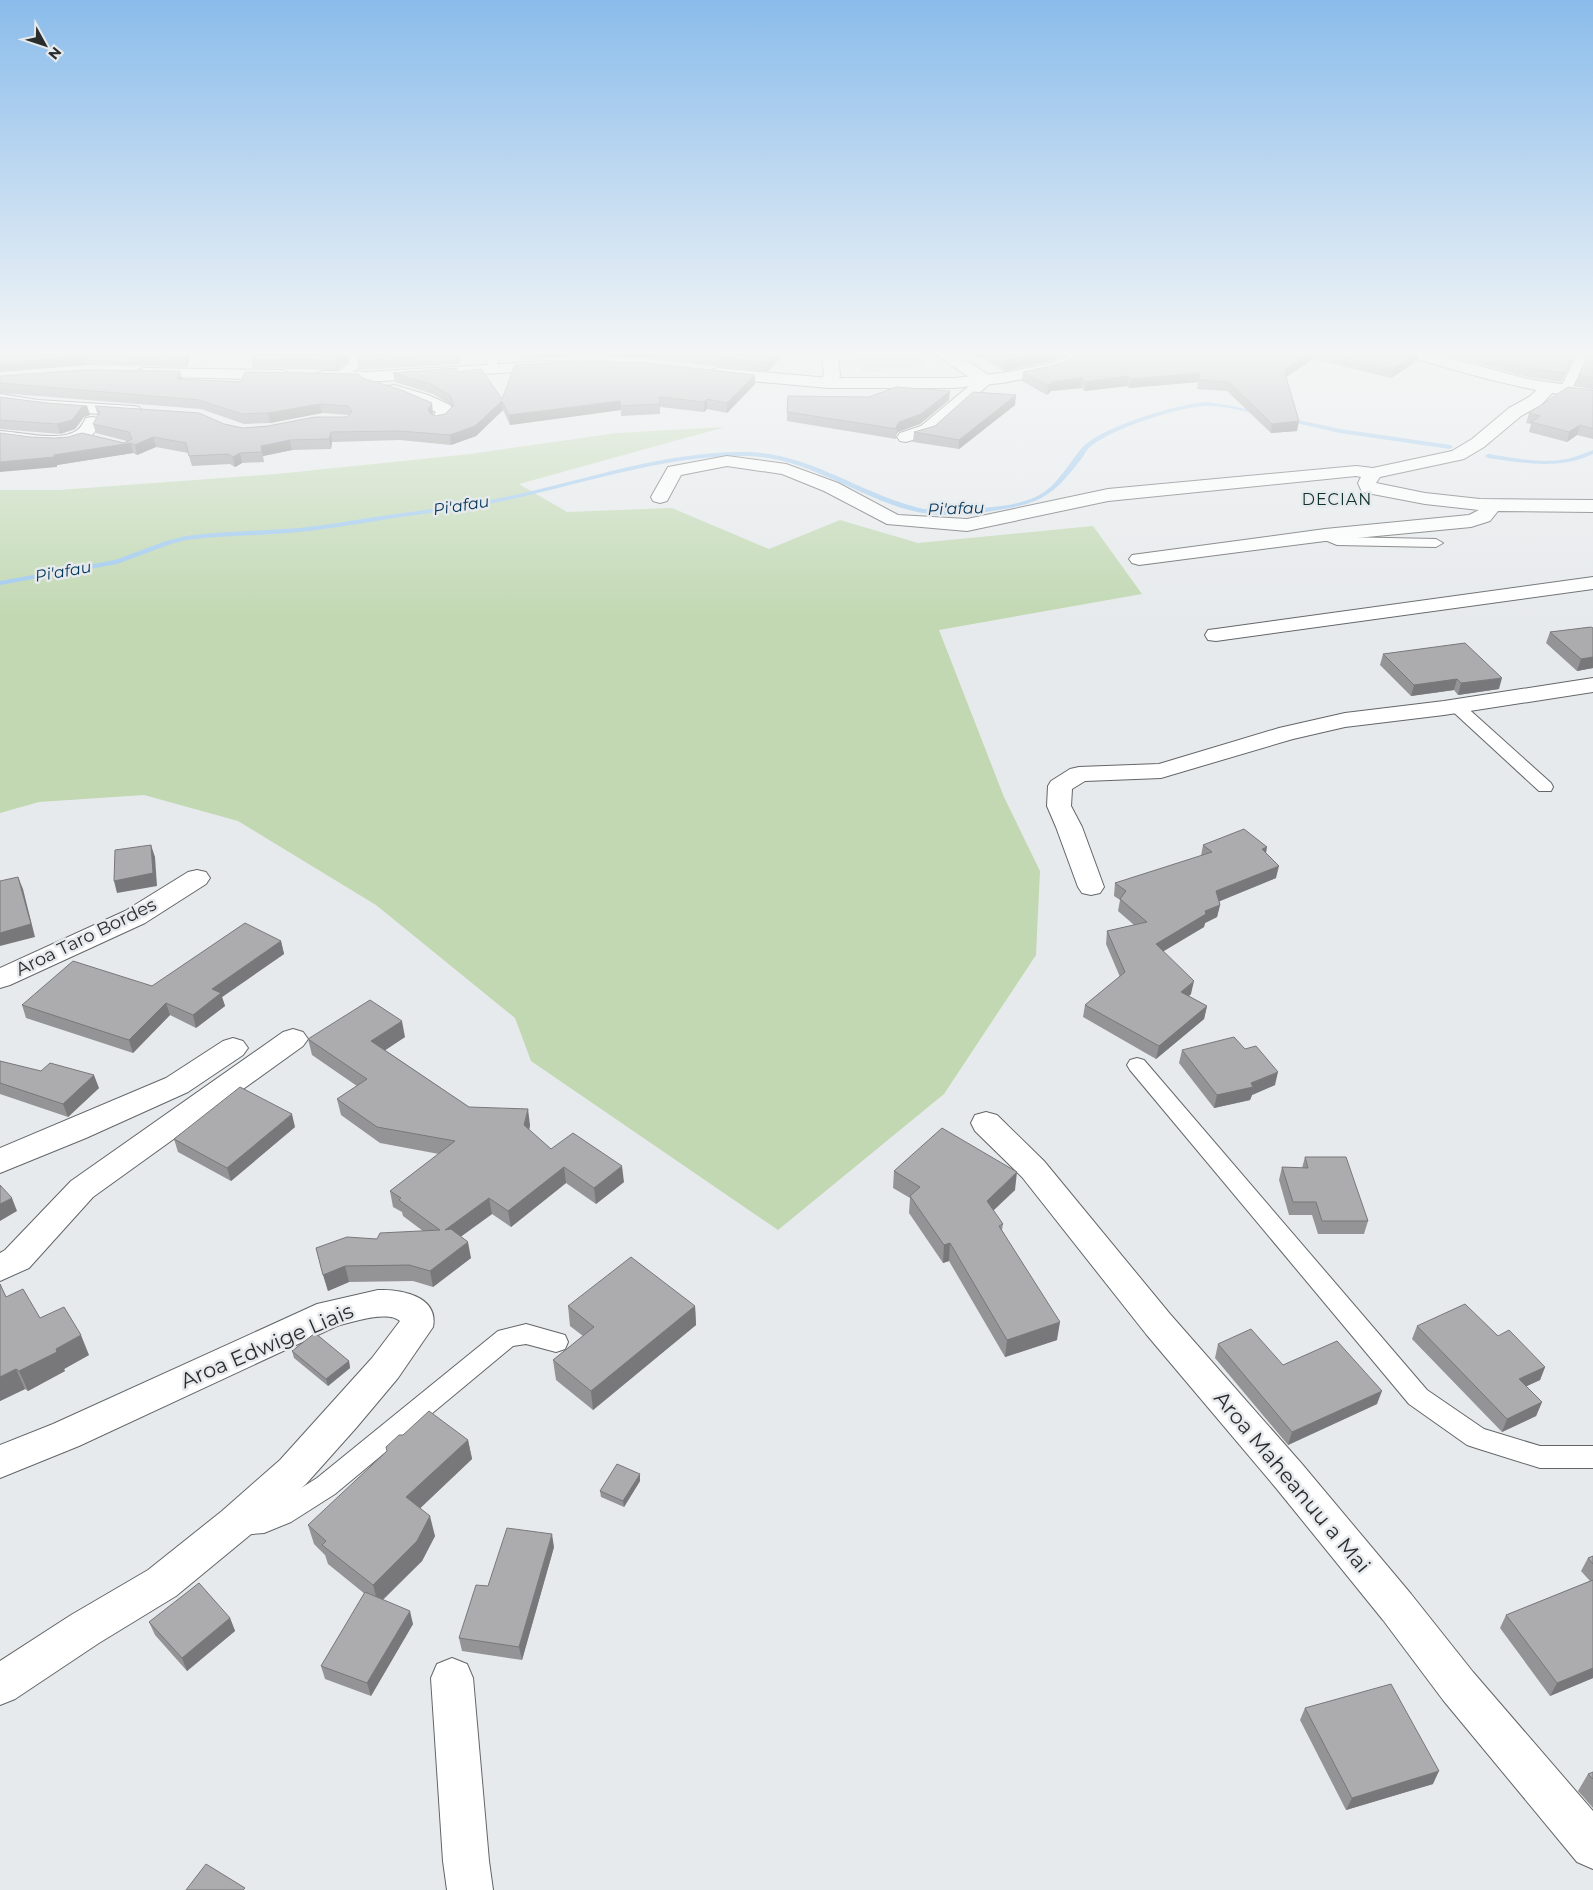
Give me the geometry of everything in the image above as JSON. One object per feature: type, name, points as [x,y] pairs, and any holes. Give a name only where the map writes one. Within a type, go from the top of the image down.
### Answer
[{"type":"street","points":[[6,443],[20,443]]},
{"type":"street","points":[[660,497],[674,471],[727,461],[786,469],[831,487],[894,520],[966,525],[1108,495],[1356,471],[1373,473],[1458,454],[1478,443]]},
{"type":"street","points":[[1373,473],[1367,484],[1369,488],[1450,503],[1494,506],[1593,506]]},
{"type":"street","points":[[1139,559],[1325,534],[1471,521],[1483,517],[1494,506]]},
{"type":"street","points":[[1216,635],[1593,583]]},
{"type":"street","points":[[1091,887],[1059,806],[1060,786],[1080,774],[1161,771],[1288,733],[1345,720],[1456,706],[1593,685]]},
{"type":"street","name":"Aroa Taro Bordes","points":[[0,979],[136,917],[197,878]]},
{"type":"street","points":[[0,1268],[17,1259],[82,1189],[293,1039]]},
{"type":"street","points":[[0,1161],[177,1085],[233,1048]]},
{"type":"street","name":"Aroa Maheanuu a Mai","points":[[986,1123],[1033,1169],[1158,1324],[1289,1476],[1397,1607],[1458,1686],[1593,1846]]},
{"type":"street","name":"Aroa Edwige Liais","points":[[0,1462],[66,1435],[329,1314],[365,1304],[393,1304],[406,1307],[418,1317],[416,1327],[385,1368],[293,1472],[236,1523],[162,1582],[85,1629],[0,1685]]},
{"type":"street","points":[[452,1678],[466,1861],[470,1890]]},
{"type":"lane","points":[[1325,534],[1337,541],[1436,543]]},
{"type":"lane","points":[[1456,706],[1545,787]]},
{"type":"lane","points":[[1137,1066],[1418,1397],[1476,1437],[1540,1457],[1593,1457]]},
{"type":"lane","points":[[236,1523],[264,1521],[282,1514],[326,1486],[506,1338],[526,1334],[556,1342]]},
{"type":"green space","points":[[546,443],[666,443],[519,484],[567,512],[672,508],[769,549],[840,520],[918,543],[1093,526],[1142,594],[939,630],[1004,797],[1040,871],[1036,955],[944,1094],[778,1230],[531,1061],[515,1018],[376,905],[238,821],[144,795],[39,802],[0,813],[0,490],[59,490],[277,474],[470,454]]},
{"type":"building","points":[[0,443],[130,443],[54,455],[54,457],[0,462]]},
{"type":"building","points":[[186,443],[275,443],[261,446],[262,452],[240,453],[233,457],[228,454],[189,456]]},
{"type":"building","points":[[1593,628],[1593,657],[1581,659],[1550,632]]},
{"type":"building","points":[[1465,643],[1502,678],[1461,683],[1457,679],[1414,685],[1383,654]]},
{"type":"building","points":[[1244,829],[1267,847],[1262,849],[1279,866],[1216,891],[1220,905],[1205,911],[1206,914],[1156,944],[1194,981],[1181,992],[1207,1006],[1159,1046],[1085,1005],[1125,972],[1107,931],[1147,922],[1120,899],[1126,891],[1115,883],[1212,852],[1203,845]]},
{"type":"building","points":[[151,845],[153,873],[114,881],[115,850]]},
{"type":"building","points":[[18,877],[31,924],[0,933],[0,881]]},
{"type":"building","points":[[245,923],[281,941],[212,989],[221,993],[193,1015],[166,1003],[129,1040],[22,1005],[73,961],[152,986]]},
{"type":"building","points":[[370,1000],[402,1021],[371,1041],[469,1107],[528,1109],[524,1125],[551,1149],[573,1133],[622,1166],[594,1188],[564,1167],[508,1211],[489,1198],[445,1230],[451,1229],[468,1242],[430,1271],[409,1265],[345,1266],[323,1275],[316,1248],[347,1237],[377,1239],[380,1233],[440,1230],[399,1200],[401,1198],[390,1191],[455,1141],[377,1127],[337,1099],[367,1079],[308,1039]]},
{"type":"building","points":[[1234,1037],[1245,1049],[1256,1046],[1278,1072],[1251,1083],[1253,1087],[1217,1095],[1182,1050]]},
{"type":"building","points":[[0,1061],[41,1071],[50,1063],[94,1075],[63,1104],[0,1083]]},
{"type":"building","points":[[240,1087],[292,1114],[227,1168],[174,1139]]},
{"type":"building","points":[[942,1128],[1017,1172],[987,1201],[1003,1224],[999,1226],[1060,1322],[1007,1340],[950,1243],[944,1245],[910,1196],[920,1187],[894,1171]]},
{"type":"building","points":[[1305,1157],[1346,1157],[1368,1221],[1322,1221],[1316,1202],[1293,1202],[1282,1167],[1308,1168]]},
{"type":"building","points":[[0,1185],[12,1198],[0,1204]]},
{"type":"building","points":[[631,1257],[695,1306],[591,1391],[553,1360],[594,1327],[568,1306]]},
{"type":"building","points":[[0,1284],[6,1297],[23,1289],[40,1318],[64,1307],[81,1335],[56,1349],[57,1352],[19,1371],[16,1369],[0,1377]]},
{"type":"building","points":[[1465,1304],[1498,1336],[1509,1330],[1545,1367],[1519,1379],[1542,1402],[1507,1419],[1417,1326]]},
{"type":"building","points":[[1251,1329],[1283,1365],[1337,1341],[1382,1391],[1292,1432],[1218,1344]]},
{"type":"building","points":[[315,1333],[349,1361],[326,1379],[292,1351]]},
{"type":"building","points":[[429,1411],[468,1440],[406,1497],[430,1516],[417,1541],[373,1585],[322,1545],[326,1541],[308,1525],[387,1451],[386,1447],[399,1435],[403,1435]]},
{"type":"building","points":[[617,1464],[640,1474],[623,1501],[600,1491]]},
{"type":"building","points":[[507,1528],[552,1534],[519,1647],[459,1638],[476,1585],[488,1586]]},
{"type":"building","points":[[1593,1556],[1593,1564],[1588,1558]]},
{"type":"building","points":[[1593,1580],[1593,1668],[1557,1683],[1506,1615]]},
{"type":"building","points":[[199,1583],[230,1618],[182,1658],[149,1622]]},
{"type":"building","points":[[365,1592],[410,1611],[367,1683],[321,1666]]},
{"type":"building","points":[[1391,1684],[1439,1771],[1352,1798],[1305,1708]]},
{"type":"building","points":[[1593,1772],[1593,1779],[1588,1774]]},
{"type":"building","points":[[206,1864],[245,1888],[243,1890],[186,1890]]},
{"type":"waterway","name":"Pi'afau","points":[[0,583],[117,562],[168,542],[186,538],[312,528],[483,503],[620,471],[684,459],[716,456],[748,454],[790,460],[890,501],[918,510],[946,512],[999,508],[1028,502],[1044,495],[1057,484],[1085,449],[1092,443]]},
{"type":"waterway","name":"Pi'afau","points":[[1424,443],[1450,447]]},
{"type":"waterway","name":"Pi'afau","points":[[1488,456],[1542,463],[1568,461],[1593,452]]},
{"type":"district","name":"DECIAN","points":[[1337,499]]}]
